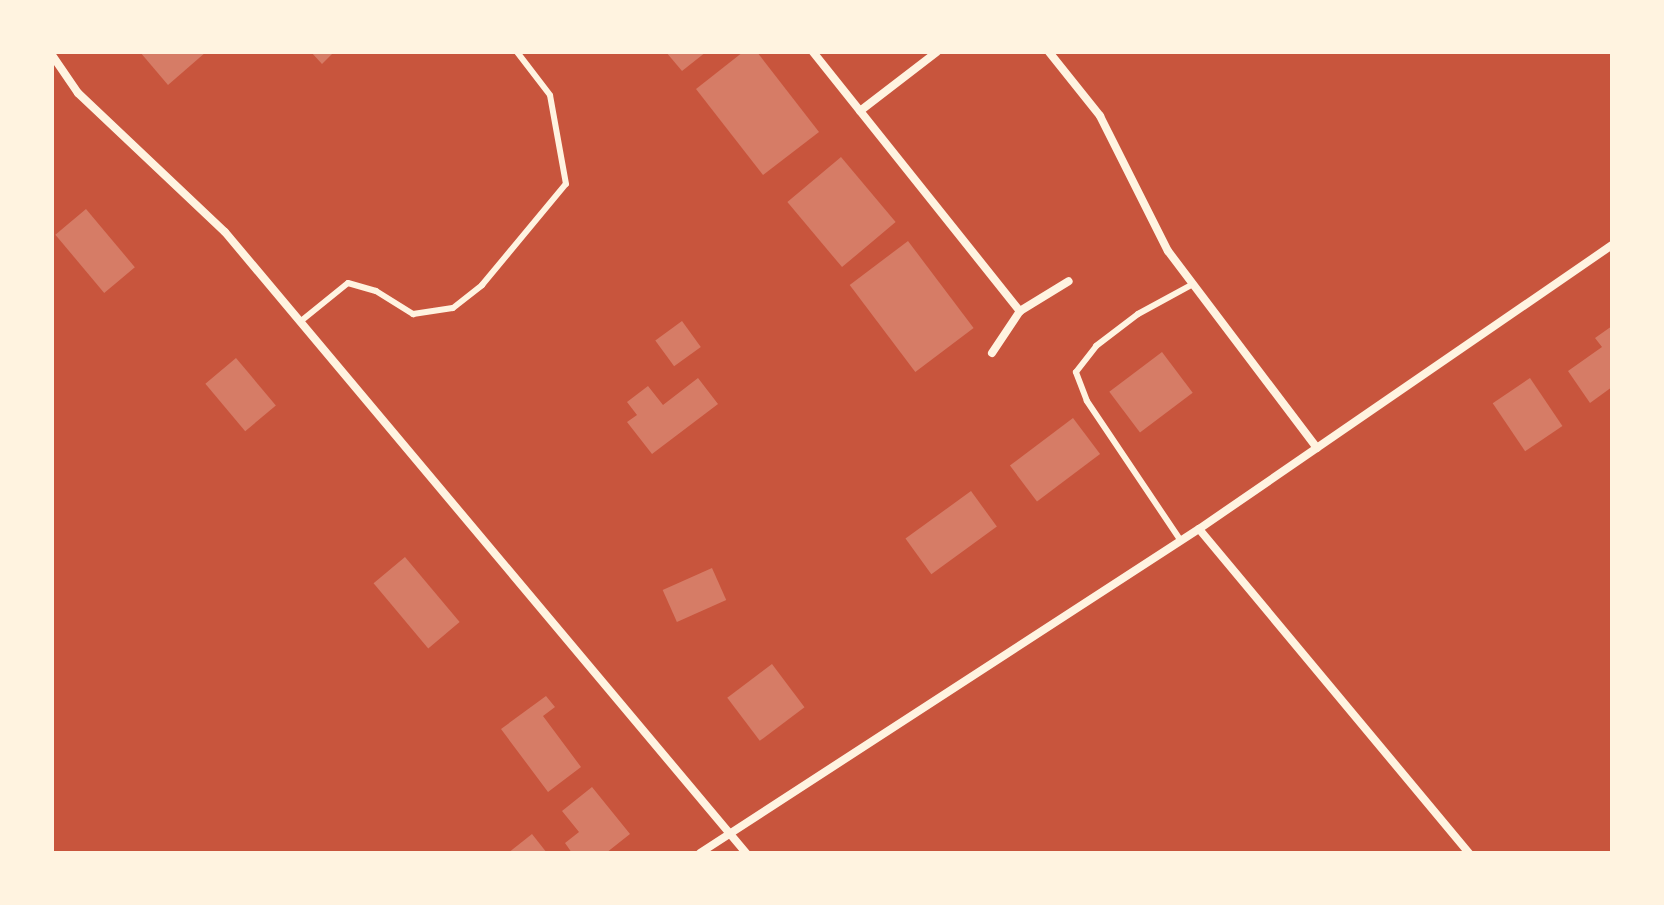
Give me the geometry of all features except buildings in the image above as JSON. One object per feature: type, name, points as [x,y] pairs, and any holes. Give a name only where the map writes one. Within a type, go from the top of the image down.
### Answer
[{"type":"street","points":[[813,52],[1020,311]]},
{"type":"street","points":[[860,111],[937,52]]},
{"type":"street","points":[[1049,52],[1100,116],[1168,251],[1317,448]]},
{"type":"street","points":[[52,55],[78,93],[225,232],[746,853]]},
{"type":"street","points":[[700,853],[1199,529],[1612,245]]},
{"type":"street","points":[[992,353],[1020,311],[1069,281]]},
{"type":"street","points":[[1199,529],[1469,853]]},
{"type":"lane","points":[[301,321],[348,283],[376,291],[413,314],[453,308],[482,285],[566,184],[550,95],[517,52]]},
{"type":"lane","points":[[1181,541],[1087,401],[1076,372],[1096,346],[1138,314],[1194,283]]}]
